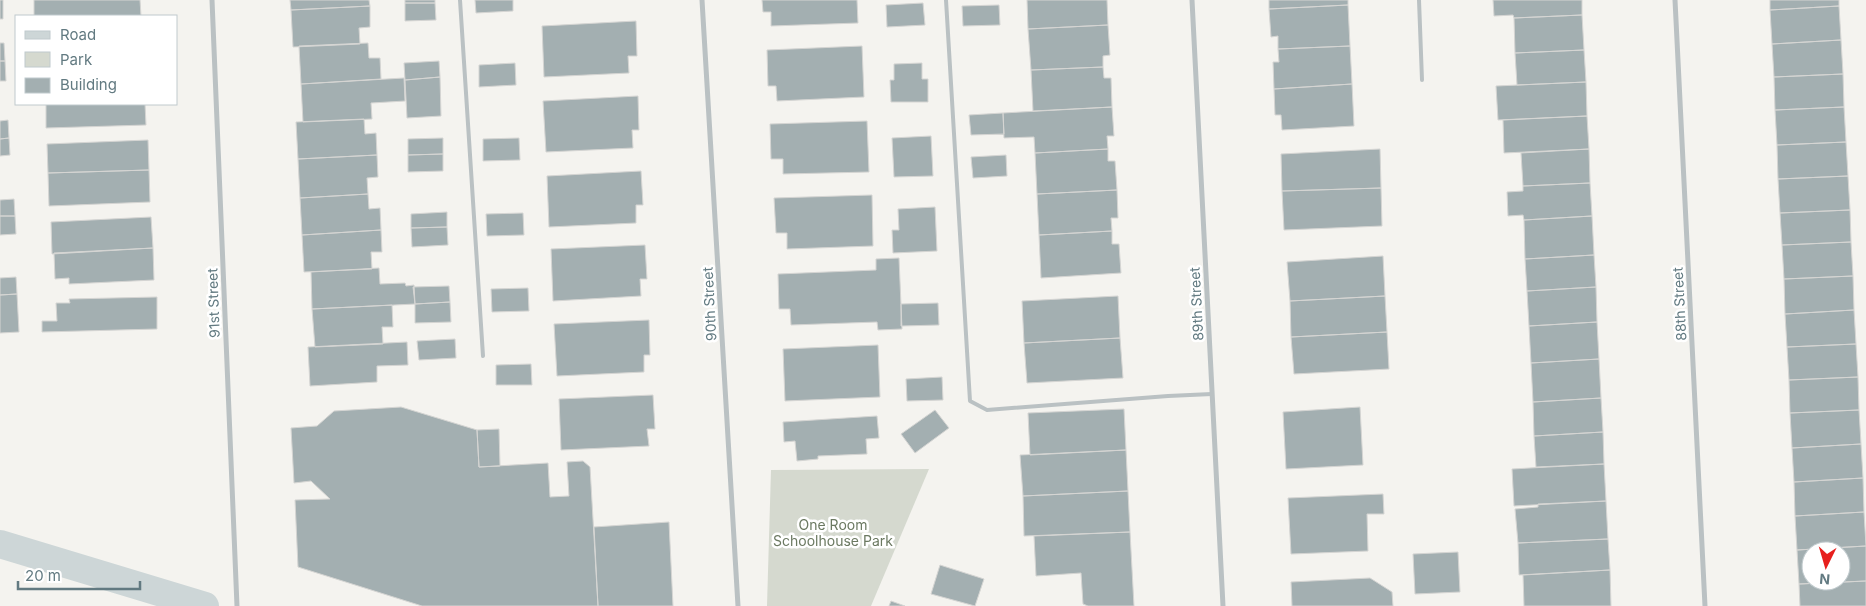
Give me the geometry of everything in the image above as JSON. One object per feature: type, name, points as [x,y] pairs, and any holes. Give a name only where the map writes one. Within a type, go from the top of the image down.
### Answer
[{"type":"main road","points":[[0,544],[205,606]]},
{"type":"street","name":"91st Street","points":[[212,0],[237,606]]},
{"type":"street","name":"90th Street","points":[[702,0],[738,606]]},
{"type":"street","name":"89th Street","points":[[1192,0],[1223,606]]},
{"type":"street","name":"88th Street","points":[[1675,0],[1705,606]]},
{"type":"lane","points":[[460,0],[483,356]]},
{"type":"lane","points":[[946,0],[970,401],[987,410],[1212,394]]},
{"type":"lane","points":[[1419,0],[1422,80]]},
{"type":"green space","name":"One Room Schoolhouse Park","points":[[929,469],[871,606],[767,606],[771,470]]},
{"type":"building","points":[[0,0],[3,0],[3,19],[0,19]]},
{"type":"building","points":[[34,0],[140,0],[141,15],[34,15]]},
{"type":"building","points":[[290,0],[369,0],[370,6],[291,10]]},
{"type":"building","points":[[405,0],[435,0],[435,3],[405,3]]},
{"type":"building","points":[[475,0],[513,0],[513,11],[476,13]]},
{"type":"building","points":[[762,0],[857,0],[858,23],[771,26],[771,12],[763,12]]},
{"type":"building","points":[[1027,0],[1107,0],[1108,25],[1028,29]]},
{"type":"building","points":[[1269,0],[1348,0],[1348,5],[1269,9]]},
{"type":"building","points":[[1493,0],[1582,0],[1582,15],[1514,18],[1513,15],[1494,16]]},
{"type":"building","points":[[1770,0],[1839,0],[1839,6],[1770,10]]},
{"type":"building","points":[[405,3],[435,3],[436,20],[405,21]]},
{"type":"building","points":[[923,3],[925,25],[887,27],[886,5]]},
{"type":"building","points":[[999,5],[1000,25],[963,26],[962,6]]},
{"type":"building","points":[[1348,5],[1350,46],[1278,49],[1278,36],[1271,37],[1269,9]]},
{"type":"building","points":[[370,6],[370,27],[359,28],[360,44],[293,47],[291,10]]},
{"type":"building","points":[[1839,6],[1841,40],[1772,44],[1770,10]]},
{"type":"building","points":[[1582,15],[1584,50],[1515,53],[1514,18]]},
{"type":"building","points":[[636,21],[637,56],[628,56],[629,73],[544,77],[542,26]]},
{"type":"building","points":[[1108,25],[1110,55],[1103,56],[1103,67],[1031,70],[1028,29]]},
{"type":"building","points":[[1841,40],[1843,74],[1774,77],[1772,44]]},
{"type":"building","points":[[0,43],[4,43],[5,61],[0,61]]},
{"type":"building","points":[[368,43],[369,58],[380,58],[381,79],[301,84],[299,46]]},
{"type":"building","points":[[862,46],[864,97],[777,101],[776,86],[768,86],[767,50]]},
{"type":"building","points":[[1350,46],[1352,84],[1274,89],[1273,62],[1279,62],[1278,49]]},
{"type":"building","points":[[1584,50],[1586,82],[1517,85],[1515,53]]},
{"type":"building","points":[[0,61],[5,61],[6,81],[0,81]]},
{"type":"building","points":[[439,61],[440,77],[405,80],[404,63]]},
{"type":"building","points":[[515,63],[516,85],[479,87],[479,65]]},
{"type":"building","points":[[922,63],[922,79],[928,79],[928,102],[891,102],[890,80],[894,80],[894,64]]},
{"type":"building","points":[[1103,67],[1104,78],[1111,78],[1112,107],[1033,111],[1031,70]]},
{"type":"building","points":[[1843,74],[1844,107],[1775,110],[1774,77]]},
{"type":"building","points":[[440,77],[441,116],[407,118],[405,80]]},
{"type":"building","points":[[404,78],[405,101],[371,103],[372,119],[303,122],[301,84]]},
{"type":"building","points":[[1586,82],[1587,116],[1498,120],[1496,86]]},
{"type":"building","points":[[1352,84],[1354,126],[1282,130],[1281,115],[1275,115],[1274,89]]},
{"type":"building","points":[[638,96],[639,130],[632,130],[633,148],[546,152],[543,101]]},
{"type":"building","points":[[46,105],[145,105],[146,125],[46,128]]},
{"type":"building","points":[[1112,107],[1114,136],[1107,136],[1108,149],[1035,153],[1034,137],[1004,138],[1003,113]]},
{"type":"building","points":[[1844,107],[1846,142],[1777,145],[1775,110]]},
{"type":"building","points":[[1003,113],[1004,134],[971,135],[969,115]]},
{"type":"building","points":[[1587,116],[1589,149],[1504,153],[1503,120]]},
{"type":"building","points":[[364,119],[365,134],[376,133],[377,155],[298,159],[296,122]]},
{"type":"building","points":[[8,120],[9,138],[0,139],[0,121]]},
{"type":"building","points":[[867,121],[869,172],[783,174],[783,159],[771,159],[770,124]]},
{"type":"building","points":[[931,136],[933,176],[894,177],[892,138]]},
{"type":"building","points":[[9,138],[10,155],[0,156],[0,139]]},
{"type":"building","points":[[443,138],[443,154],[408,155],[408,139]]},
{"type":"building","points":[[519,138],[520,160],[483,161],[483,139]]},
{"type":"building","points":[[148,140],[149,170],[48,173],[47,144]]},
{"type":"building","points":[[1846,142],[1848,176],[1778,179],[1777,145]]},
{"type":"building","points":[[1108,149],[1108,161],[1115,161],[1117,190],[1037,194],[1035,153]]},
{"type":"building","points":[[1380,149],[1381,188],[1282,191],[1281,154]]},
{"type":"building","points":[[1589,149],[1590,183],[1523,186],[1521,153]]},
{"type":"building","points":[[443,154],[443,171],[408,172],[408,155]]},
{"type":"building","points":[[377,155],[378,177],[367,178],[368,194],[300,198],[298,159]]},
{"type":"building","points":[[1006,155],[1007,176],[973,178],[971,157]]},
{"type":"building","points":[[149,170],[150,202],[49,206],[48,173]]},
{"type":"building","points":[[641,171],[643,205],[636,205],[636,223],[549,227],[547,176]]},
{"type":"building","points":[[1848,176],[1850,210],[1780,213],[1778,179]]},
{"type":"building","points":[[1590,183],[1592,216],[1524,220],[1523,215],[1508,216],[1507,192],[1523,191],[1523,186]]},
{"type":"building","points":[[1381,188],[1382,226],[1284,230],[1282,191]]},
{"type":"building","points":[[1117,190],[1118,218],[1111,218],[1112,231],[1039,235],[1037,194]]},
{"type":"building","points":[[368,194],[369,209],[380,208],[381,230],[302,235],[300,198]]},
{"type":"building","points":[[872,195],[873,246],[787,249],[787,233],[776,233],[774,198]]},
{"type":"building","points":[[14,199],[15,216],[0,216],[0,200]]},
{"type":"building","points":[[935,207],[937,251],[893,253],[892,230],[899,230],[898,209]]},
{"type":"building","points":[[1850,210],[1851,242],[1782,245],[1780,213]]},
{"type":"building","points":[[447,212],[447,227],[411,228],[411,214]]},
{"type":"building","points":[[523,213],[524,235],[487,236],[486,214]]},
{"type":"building","points":[[0,216],[15,216],[16,234],[0,235]]},
{"type":"building","points":[[1592,216],[1594,255],[1525,259],[1524,220]]},
{"type":"building","points":[[151,217],[153,248],[52,254],[51,222]]},
{"type":"building","points":[[447,227],[448,245],[412,247],[411,228]]},
{"type":"building","points":[[381,230],[382,252],[371,252],[372,269],[304,272],[302,235]]},
{"type":"building","points":[[1112,231],[1112,244],[1119,244],[1121,273],[1041,278],[1039,235]]},
{"type":"building","points":[[1851,242],[1853,276],[1784,279],[1782,245]]},
{"type":"building","points":[[645,245],[647,279],[640,279],[641,296],[553,301],[551,249]]},
{"type":"building","points":[[153,248],[154,280],[69,284],[69,278],[55,279],[54,253]]},
{"type":"building","points":[[1594,255],[1596,287],[1527,291],[1525,259]]},
{"type":"building","points":[[1383,256],[1385,296],[1290,301],[1287,262]]},
{"type":"building","points":[[899,258],[902,329],[878,330],[877,322],[791,325],[790,309],[779,309],[778,274],[876,270],[876,259]]},
{"type":"building","points":[[379,268],[380,284],[405,283],[406,286],[414,285],[415,304],[312,309],[311,272]]},
{"type":"building","points":[[1853,276],[1854,310],[1785,314],[1784,279]]},
{"type":"building","points":[[16,277],[17,294],[0,295],[0,278]]},
{"type":"building","points":[[449,286],[450,302],[415,304],[413,287]]},
{"type":"building","points":[[1596,287],[1597,322],[1529,326],[1527,291]]},
{"type":"building","points":[[528,288],[529,311],[492,312],[491,289]]},
{"type":"building","points":[[17,294],[19,332],[0,333],[0,295]]},
{"type":"building","points":[[1118,296],[1120,338],[1024,343],[1022,301]]},
{"type":"building","points":[[1385,296],[1387,332],[1291,337],[1290,301]]},
{"type":"building","points":[[157,297],[157,329],[42,332],[42,321],[57,321],[56,303],[70,303],[69,299]]},
{"type":"building","points":[[450,302],[451,322],[415,323],[415,304]]},
{"type":"building","points":[[938,303],[939,325],[901,326],[901,304]]},
{"type":"building","points":[[392,305],[393,327],[382,327],[383,344],[315,347],[312,309]]},
{"type":"building","points":[[1854,310],[1856,344],[1787,347],[1785,314]]},
{"type":"building","points":[[649,320],[650,355],[644,355],[644,372],[557,376],[554,324]]},
{"type":"building","points":[[1597,322],[1599,359],[1531,363],[1529,326]]},
{"type":"building","points":[[1387,332],[1389,369],[1294,374],[1291,337]]},
{"type":"building","points":[[1120,338],[1123,378],[1027,383],[1024,343]]},
{"type":"building","points":[[455,339],[456,358],[419,360],[417,341]]},
{"type":"building","points":[[407,342],[408,365],[377,366],[377,382],[310,386],[308,347]]},
{"type":"building","points":[[1856,344],[1858,377],[1789,380],[1787,347]]},
{"type":"building","points":[[878,345],[880,397],[785,401],[783,349]]},
{"type":"building","points":[[1599,359],[1601,398],[1533,402],[1531,363]]},
{"type":"building","points":[[531,364],[532,385],[496,385],[496,365]]},
{"type":"building","points":[[942,377],[943,400],[907,401],[906,379]]},
{"type":"building","points":[[1858,377],[1859,410],[1790,413],[1789,380]]},
{"type":"building","points":[[653,395],[655,429],[647,429],[649,446],[561,450],[559,399]]},
{"type":"building","points":[[1601,398],[1603,432],[1534,436],[1533,402]]},
{"type":"building","points":[[401,407],[477,430],[479,467],[548,463],[550,497],[569,496],[567,462],[583,461],[590,467],[598,606],[422,606],[298,567],[295,500],[330,499],[311,481],[294,483],[291,428],[317,426],[334,411]]},
{"type":"building","points":[[1360,407],[1363,465],[1286,469],[1283,412]]},
{"type":"building","points":[[1124,409],[1126,450],[1030,455],[1028,413]]},
{"type":"building","points":[[935,410],[949,428],[915,453],[901,434]]},
{"type":"building","points":[[1859,410],[1861,444],[1792,448],[1790,413]]},
{"type":"building","points":[[877,416],[879,438],[866,439],[867,454],[818,456],[818,459],[797,461],[795,441],[784,442],[783,422]]},
{"type":"building","points":[[499,429],[500,466],[479,467],[477,430]]},
{"type":"building","points":[[1603,432],[1604,464],[1536,467],[1534,436]]},
{"type":"building","points":[[1861,444],[1863,478],[1794,482],[1792,448]]},
{"type":"building","points":[[1126,450],[1128,491],[1023,496],[1020,455]]},
{"type":"building","points":[[1604,464],[1606,501],[1514,506],[1512,469]]},
{"type":"building","points":[[1863,478],[1864,512],[1795,516],[1794,482]]},
{"type":"building","points":[[1128,491],[1130,532],[1024,536],[1023,496]]},
{"type":"building","points":[[1383,494],[1384,514],[1367,514],[1368,551],[1291,554],[1288,498]]},
{"type":"building","points":[[1606,501],[1608,539],[1518,543],[1515,509],[1538,507],[1538,504]]},
{"type":"building","points":[[1864,512],[1866,546],[1851,547],[1851,541],[1801,541],[1801,550],[1797,550],[1795,516]]},
{"type":"building","points":[[669,522],[673,606],[598,606],[594,527]]},
{"type":"building","points":[[1130,532],[1134,606],[1088,606],[1083,604],[1081,573],[1036,576],[1034,536]]},
{"type":"building","points":[[1608,539],[1610,570],[1519,575],[1518,543]]},
{"type":"building","points":[[1866,546],[1866,581],[1851,582],[1851,547]]},
{"type":"building","points":[[1797,550],[1801,550],[1801,584],[1799,584]]},
{"type":"building","points":[[1458,552],[1460,592],[1415,594],[1413,554]]},
{"type":"building","points":[[940,565],[984,579],[975,606],[931,594]]},
{"type":"building","points":[[1610,570],[1611,606],[1524,606],[1523,575]]},
{"type":"building","points":[[1370,578],[1392,592],[1393,606],[1292,606],[1291,582]]},
{"type":"building","points":[[1866,581],[1866,606],[1800,606],[1799,584],[1801,584],[1801,591],[1851,591],[1851,582]]},
{"type":"building","points":[[891,601],[905,606],[889,606]]}]
